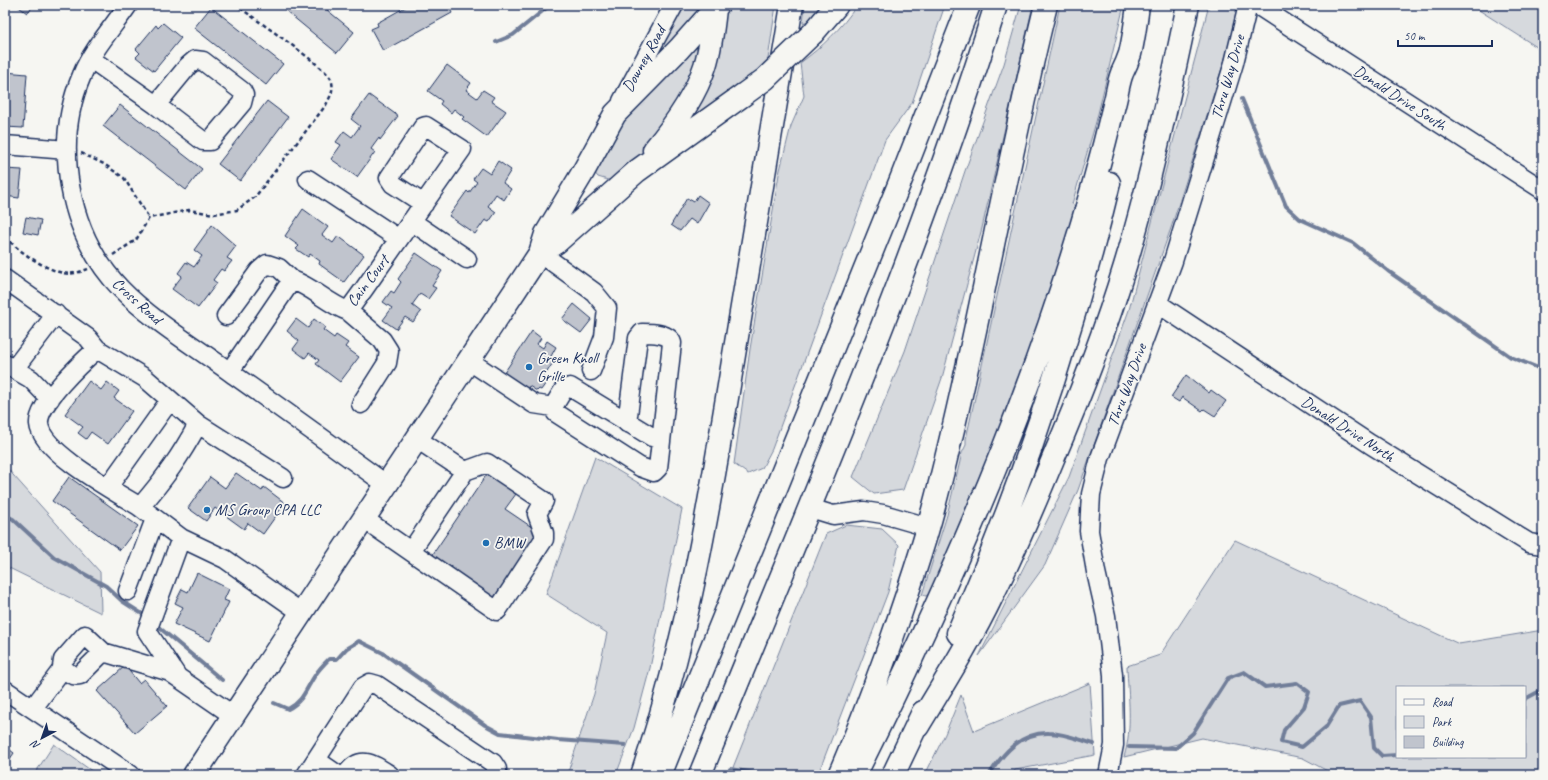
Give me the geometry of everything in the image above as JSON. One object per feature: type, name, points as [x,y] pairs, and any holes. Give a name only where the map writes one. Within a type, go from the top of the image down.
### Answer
[{"type":"highway","points":[[642,775],[659,726],[695,583],[792,5]]},
{"type":"highway","points":[[540,253],[557,242],[610,192],[637,171],[765,79],[813,33],[837,5]]},
{"type":"highway","points":[[660,775],[905,171],[969,5]]},
{"type":"highway","points":[[700,775],[855,397],[934,186],[996,5]]},
{"type":"highway","points":[[839,775],[875,686],[906,600],[928,527],[962,391],[1020,117],[1046,5]]},
{"type":"highway","points":[[855,775],[946,584],[1014,421],[1063,290],[1095,180],[1121,75],[1130,54],[1138,5]]},
{"type":"highway","points":[[893,775],[918,726],[993,596],[1022,536],[1082,391],[1125,268],[1144,202],[1160,136],[1188,5]]},
{"type":"highway","points":[[194,775],[540,253],[546,234],[582,174],[615,114],[679,49],[716,6]]},
{"type":"highway","points":[[637,171],[679,117],[704,68],[711,40],[716,6]]},
{"type":"highway","points":[[918,726],[998,536],[1062,356],[1101,218],[1117,147],[1132,78],[1130,54]]},
{"type":"highway","points":[[582,174],[586,184],[591,189],[598,193],[610,192]]},
{"type":"street","name":"Cross Road","points":[[128,5],[82,74],[73,100],[68,130],[68,173],[74,206],[84,233],[100,263],[122,290],[160,322],[387,484]]},
{"type":"street","name":"Downey Road","points":[[615,114],[674,5]]},
{"type":"street","name":"Thru Way Drive","points":[[1108,775],[1114,745],[1113,675],[1106,616],[1089,531],[1091,494],[1100,458],[1173,260],[1234,64],[1248,5]]},
{"type":"street","name":"Donald Drive South","points":[[1257,5],[1543,190]]},
{"type":"street","points":[[91,59],[156,105],[203,141],[210,141],[242,103],[244,95],[242,91],[203,61],[195,60],[188,66],[156,105]]},
{"type":"street","name":"Cain Court","points":[[226,316],[259,271],[267,264],[279,268],[292,280],[304,284],[341,309],[348,311],[424,204],[462,149],[428,127],[424,127],[389,178],[393,184],[424,204]]},
{"type":"street","points":[[5,145],[67,150]]},
{"type":"street","points":[[308,179],[398,239]]},
{"type":"street","points":[[411,221],[467,259]]},
{"type":"street","points":[[540,253],[594,292],[607,308],[604,337],[591,371]]},
{"type":"street","points":[[5,279],[88,338],[97,349],[145,378],[198,424],[282,478]]},
{"type":"street","points":[[230,372],[292,280]]},
{"type":"street","name":"Donald Drive North","points":[[1157,303],[1370,444],[1529,544],[1543,544]]},
{"type":"street","points":[[348,311],[382,340],[389,351],[387,363],[361,404]]},
{"type":"street","points":[[50,399],[31,379],[10,366],[56,314]]},
{"type":"street","points":[[553,407],[556,414],[640,467],[652,472],[656,471],[658,468],[662,439],[672,343],[669,338],[665,336],[642,333],[638,338],[627,422]]},
{"type":"street","points":[[97,349],[73,370],[50,399],[42,412],[39,423],[42,435],[61,457],[140,507],[182,538],[225,560],[302,612]]},
{"type":"street","points":[[468,360],[534,404],[553,407]]},
{"type":"street","points":[[553,407],[564,389],[570,387],[652,437],[662,439]]},
{"type":"street","points":[[108,487],[170,400]]},
{"type":"street","points":[[140,507],[166,477],[183,452],[198,424]]},
{"type":"street","points":[[416,439],[465,471]]},
{"type":"street","points":[[364,519],[497,611],[544,539],[537,514],[544,501],[487,463],[465,471],[411,551]]},
{"type":"street","points":[[810,508],[833,515],[864,511],[883,514],[928,527]]},
{"type":"street","points":[[128,591],[155,519]]},
{"type":"street","points":[[177,676],[148,631],[154,611],[182,538]]},
{"type":"street","points":[[33,708],[63,668],[63,660],[85,635],[103,652],[170,672],[234,716]]},
{"type":"street","points":[[63,668],[74,676],[80,675],[103,652]]},
{"type":"street","points":[[306,775],[364,687],[373,683],[494,763],[497,769],[497,775]]},
{"type":"street","points":[[5,690],[131,775]]},
{"type":"street","points":[[316,760],[338,775]]},
{"type":"street","points":[[346,775],[351,767],[361,762],[372,764],[390,775]]},
{"type":"path","points":[[5,237],[14,246],[38,262],[64,273],[78,273],[100,263],[136,240],[149,218],[189,210],[214,214],[237,210],[255,197],[326,106],[333,91],[331,79],[318,66],[236,5]]},
{"type":"path","points":[[67,150],[86,154],[124,178],[149,218]]},
{"type":"green space","points":[[682,5],[706,5],[644,75]]},
{"type":"green space","points":[[731,5],[776,5],[767,66],[684,126],[725,15]]},
{"type":"green space","points":[[805,5],[825,5],[813,19],[803,23]]},
{"type":"green space","points":[[857,5],[945,5],[912,103],[885,140],[772,449],[762,468],[748,474],[734,464],[750,349],[779,174],[791,126],[804,96],[800,63],[831,37],[845,22]]},
{"type":"green space","points":[[1021,5],[1033,5],[982,228],[942,378],[903,490],[874,494],[853,477],[905,351],[965,171],[1004,64]]},
{"type":"green space","points":[[1060,5],[1124,5],[1096,122],[1072,204],[1076,207],[1066,244],[1033,339],[993,445],[958,527],[959,528],[929,594],[926,596],[922,595],[947,515],[962,453],[966,445],[966,439]]},
{"type":"green space","points":[[1209,5],[1242,5],[1171,228],[1078,490],[1045,565],[979,656],[1069,477],[1129,310]]},
{"type":"green space","points":[[1471,5],[1543,5],[1543,51]]},
{"type":"green space","points":[[701,37],[692,83],[646,150],[618,177],[608,180],[598,177],[594,172],[611,139],[626,118]]},
{"type":"green space","points":[[595,457],[682,509],[650,668],[634,728],[616,775],[567,775],[594,694],[607,633],[546,594]]},
{"type":"green space","points":[[5,466],[100,572],[101,613],[5,566]]},
{"type":"green space","points":[[846,525],[882,529],[899,545],[888,592],[820,769],[817,775],[730,775],[826,534]]},
{"type":"green space","points":[[1235,540],[1459,644],[1543,630],[1543,775],[1335,775],[1303,758],[1202,738],[1124,757],[1127,746],[1129,723],[1127,666],[1160,655]]},
{"type":"green space","points":[[1090,683],[1095,755],[1015,770],[1012,775],[925,775],[945,734],[961,695],[974,731]]},
{"type":"green space","points":[[54,744],[96,774],[34,775]]},
{"type":"building","points":[[16,5],[34,5],[27,13]]},
{"type":"building","points":[[291,5],[321,5],[354,32],[337,53],[286,11]]},
{"type":"building","points":[[409,5],[448,5],[452,13],[383,51],[371,29],[378,26],[377,23]]},
{"type":"building","points":[[211,7],[283,64],[266,85],[194,28]]},
{"type":"building","points":[[163,23],[181,38],[154,71],[136,57],[140,53],[136,49],[156,25],[158,28]]},
{"type":"building","points":[[447,65],[471,83],[466,90],[477,98],[483,90],[494,97],[491,101],[506,111],[487,137],[462,119],[464,117],[454,109],[451,113],[440,104],[442,101],[428,91]]},
{"type":"building","points":[[5,72],[27,74],[23,128],[5,127]]},
{"type":"building","points":[[369,95],[398,116],[380,140],[379,138],[371,149],[375,152],[357,177],[331,159],[341,145],[336,142],[344,131],[352,137],[360,126],[351,119]]},
{"type":"building","points":[[267,101],[288,117],[240,181],[218,164]]},
{"type":"building","points":[[120,105],[202,169],[186,190],[103,126]]},
{"type":"building","points":[[498,161],[511,170],[503,183],[511,189],[504,200],[496,194],[488,206],[496,212],[489,222],[485,220],[475,234],[449,216],[467,191],[469,193],[477,182],[473,179],[481,168],[490,174]]},
{"type":"building","points":[[5,169],[22,170],[19,198],[5,196]]},
{"type":"building","points":[[698,195],[709,203],[697,224],[690,219],[680,231],[671,225],[687,198],[694,202]]},
{"type":"building","points":[[303,209],[328,227],[322,235],[333,243],[338,236],[364,255],[344,282],[319,264],[320,261],[310,254],[308,257],[296,249],[299,246],[285,236]]},
{"type":"building","points":[[26,217],[41,220],[38,235],[23,232]]},
{"type":"building","points":[[212,225],[236,246],[227,258],[232,261],[224,271],[221,269],[213,280],[217,283],[198,308],[172,289],[182,276],[178,273],[186,262],[194,267],[202,256],[194,250]]},
{"type":"building","points":[[416,253],[442,271],[432,286],[436,288],[428,299],[420,294],[412,305],[421,312],[413,322],[405,317],[396,329],[383,320],[392,308],[383,302],[391,291],[394,293],[401,282],[398,279]]},
{"type":"building","points":[[5,290],[12,295],[5,305]]},
{"type":"building","points":[[574,304],[592,319],[581,333],[562,319]]},
{"type":"building","points":[[296,319],[308,328],[314,319],[325,327],[323,330],[334,338],[336,335],[348,343],[345,347],[359,357],[340,382],[316,364],[319,360],[309,353],[305,358],[293,349],[299,341],[287,331]]},
{"type":"building","name":"Green Knoll Grille","points":[[532,331],[541,338],[537,344],[543,348],[547,341],[556,347],[550,358],[554,361],[542,380],[546,383],[541,390],[539,389],[537,391],[529,386],[528,389],[504,373]]},
{"type":"building","points":[[1186,375],[1209,393],[1211,390],[1226,401],[1215,416],[1204,409],[1202,411],[1182,397],[1179,402],[1171,397]]},
{"type":"building","points":[[89,381],[101,390],[107,382],[119,391],[114,398],[132,411],[108,444],[91,432],[86,439],[78,433],[83,427],[65,414]]},
{"type":"building","points":[[236,473],[262,491],[264,487],[285,503],[263,534],[248,523],[244,529],[215,508],[206,521],[188,508],[210,477],[225,488]]},
{"type":"building","name":"BMW","points":[[487,474],[516,494],[505,509],[539,532],[493,599],[433,558],[435,556],[433,554]]},
{"type":"building","points":[[69,477],[138,526],[120,550],[52,501]]},
{"type":"building","points":[[197,573],[229,589],[224,600],[229,602],[210,641],[174,624],[183,607],[175,603],[182,589],[188,592]]},
{"type":"building","points":[[125,666],[139,683],[144,679],[167,706],[135,733],[97,691]]},
{"type":"building","points":[[5,746],[14,753],[5,766]]},
{"type":"waterway","points":[[496,42],[513,35],[550,5]]},
{"type":"waterway","points":[[1242,99],[1286,206],[1300,219],[1353,243],[1388,271],[1511,357],[1543,371]]},
{"type":"waterway","points":[[5,515],[13,519],[54,557],[106,586],[122,601],[147,617]]},
{"type":"waterway","points":[[155,624],[222,680]]},
{"type":"waterway","points":[[274,703],[288,709],[293,706],[301,698],[317,672],[329,659],[337,659],[347,648],[359,641],[383,653],[485,725],[500,733],[558,740],[625,745]]},
{"type":"waterway","points":[[1129,747],[1176,748],[1193,733],[1228,678],[1244,672],[1265,687],[1297,683],[1309,692],[1304,707],[1284,730],[1281,742],[1302,747],[1326,727],[1339,706],[1360,701],[1371,717],[1374,748],[1382,756],[1396,755]]},
{"type":"waterway","points":[[1526,698],[1538,692],[1543,694]]},
{"type":"waterway","points":[[989,775],[1000,759],[1014,745],[1030,736],[1055,733],[1094,744]]},
{"type":"waterway","points":[[730,769],[767,775]]},
{"type":"place","name":"Green Knoll Grille","points":[[529,367]]},
{"type":"place","name":"MS Group CPA LLC","points":[[207,510]]},
{"type":"place","name":"BMW","points":[[486,543]]}]
